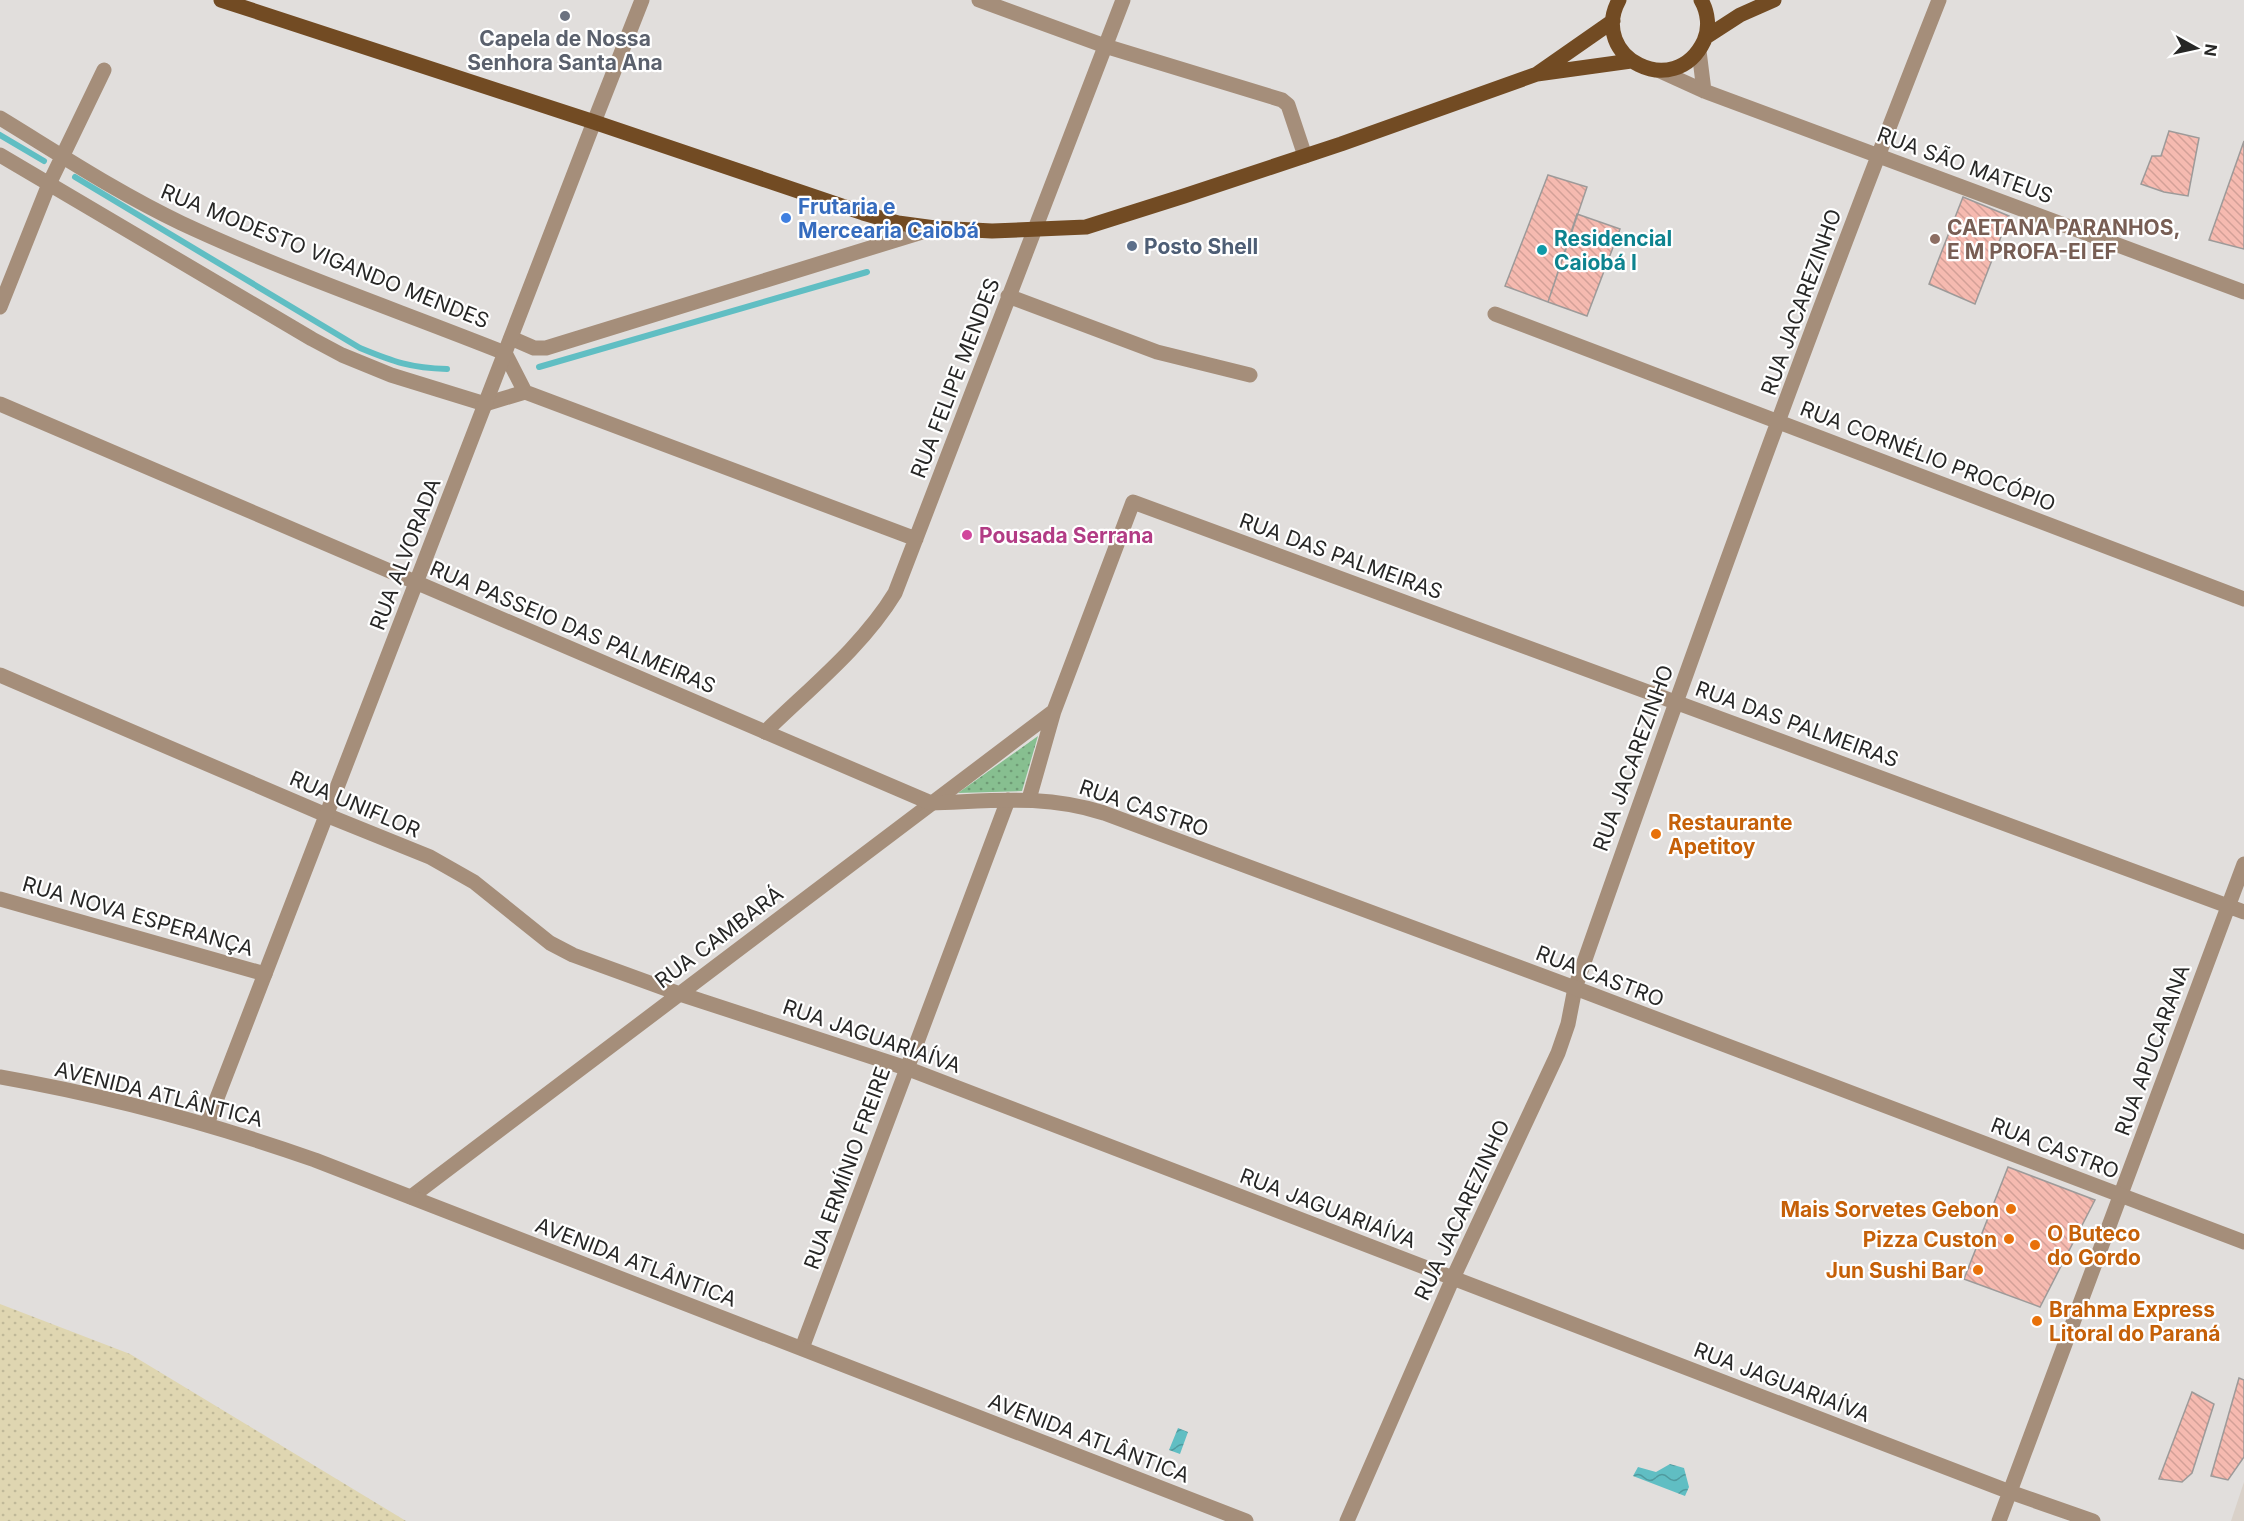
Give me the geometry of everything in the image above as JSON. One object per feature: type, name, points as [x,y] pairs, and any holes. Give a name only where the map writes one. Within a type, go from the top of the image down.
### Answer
[{"type":"main road","points":[[221,0],[863,213],[898,223],[935,228],[992,231],[1086,226],[1305,156],[1537,74],[1631,61]]},
{"type":"main road","points":[[1701,0],[1708,21],[1702,44]]},
{"type":"main road","points":[[1617,1],[1613,21],[1614,36],[1621,50],[1631,61],[1645,69],[1660,71],[1675,69],[1688,62],[1702,44],[1740,15],[1774,0]]},
{"type":"main road","points":[[1537,74],[1613,21]]},
{"type":"street","name":"RUA ALVORADA","points":[[207,1124],[642,0]]},
{"type":"street","points":[[979,0],[1105,46],[1282,100],[1288,105],[1305,156]]},
{"type":"street","name":"RUA FELIPE MENDES","points":[[765,732],[862,638],[880,618],[895,593],[1123,0]]},
{"type":"street","name":"RUA JACAREZINHO","points":[[1347,1521],[1453,1278],[1558,1053],[1568,1024],[1575,988],[1675,702],[1878,155],[1939,0]]},
{"type":"street","points":[[1702,44],[1704,91]]},
{"type":"street","points":[[0,307],[49,184],[104,70]]},
{"type":"street","name":"RUA SÃO MATEUS","points":[[1660,71],[1704,91],[2244,292]]},
{"type":"street","name":"RUA MODESTO VIGANDO MENDES","points":[[0,118],[148,206],[212,237],[505,353],[525,392]]},
{"type":"street","points":[[0,154],[342,355],[391,375],[485,404],[525,392],[916,539]]},
{"type":"street","points":[[511,338],[534,348],[546,348],[935,228]]},
{"type":"street","points":[[1008,297],[1157,352],[1250,375]]},
{"type":"street","name":"RUA CORNÉLIO PROCÓPIO","points":[[1495,314],[2244,598]]},
{"type":"street","name":"RUA PASSEIO DAS PALMEIRAS","points":[[0,404],[931,803]]},
{"type":"street","name":"RUA DAS PALMEIRAS","points":[[1054,711],[1133,502],[2244,912]]},
{"type":"street","name":"RUA UNIFLOR","points":[[0,675],[453,869],[474,882],[550,943],[573,955],[680,994]]},
{"type":"street","points":[[1029,800],[1054,711]]},
{"type":"street","name":"RUA CAMBARÁ","points":[[411,1197],[1054,711]]},
{"type":"street","name":"RUA ERMÍNIO FREIRE","points":[[802,1348],[1008,800]]},
{"type":"street","name":"RUA CASTRO","points":[[931,803],[1029,800],[1078,805],[1104,813],[1575,988],[2244,1242]]},
{"type":"street","name":"RUA APUCARANA","points":[[1999,1521],[2244,864]]},
{"type":"street","name":"RUA NOVA ESPERANÇA","points":[[0,899],[265,974]]},
{"type":"street","name":"RUA JAGUARIAÍVA","points":[[680,994],[906,1068],[2010,1492],[2093,1521]]},
{"type":"street","name":"AVENIDA ATLÂNTICA","points":[[0,1077],[103,1098],[207,1124],[315,1160],[1246,1521]]},
{"type":"shaded area","points":[[2244,1482],[2244,1521],[2231,1521]]},
{"type":"green space","points":[[1038,736],[1022,791],[958,793]]},
{"type":"sand","points":[[0,1304],[130,1354],[406,1521],[0,1521]]},
{"type":"water","points":[[1178,1428],[1188,1432],[1180,1454],[1169,1450]]},
{"type":"water","points":[[1670,1464],[1684,1468],[1689,1487],[1685,1496],[1633,1476],[1638,1467],[1656,1472]]},
{"type":"building","points":[[2169,131],[2199,138],[2188,196],[2164,192],[2141,184],[2152,156],[2161,156]]},
{"type":"building","points":[[2244,141],[2244,249],[2209,240]]},
{"type":"building","name":"Residencial Caiobá I","points":[[1548,175],[1587,187],[1548,302],[1505,286]]},
{"type":"building","points":[[1963,197],[2009,216],[1975,304],[1929,284]]},
{"type":"building","points":[[1577,214],[1620,229],[1587,316],[1548,302]]},
{"type":"building","points":[[2008,1167],[2095,1200],[2040,1307],[1964,1279]]},
{"type":"building","points":[[2239,1378],[2244,1380],[2244,1457],[2228,1480],[2211,1476]]},
{"type":"building","points":[[2192,1392],[2214,1404],[2192,1473],[2182,1482],[2159,1479]]},
{"type":"waterway","points":[[0,135],[44,161]]},
{"type":"waterway","points":[[75,177],[360,348],[403,363],[447,369]]},
{"type":"waterway","points":[[539,367],[867,272]]},
{"type":"place","name":"Capela de Nossa Senhora Santa Ana","points":[[565,16]]},
{"type":"place","name":"Frutaria e Mercearia Caiobá","points":[[786,218]]},
{"type":"place","name":"CAETANA PARANHOS, E M PROFA-EI EF","points":[[1935,239]]},
{"type":"place","name":"Posto Shell","points":[[1132,246]]},
{"type":"place","name":"Residencial Caiobá I","points":[[1542,250]]},
{"type":"place","name":"Pousada Serrana","points":[[967,535]]},
{"type":"place","name":"Restaurante Apetitoy","points":[[1656,834]]},
{"type":"place","name":"Mais Sorvetes Gebon","points":[[2011,1209]]},
{"type":"place","name":"Pizza Custon","points":[[2009,1239]]},
{"type":"place","name":"O Buteco do Gordo","points":[[2035,1245]]},
{"type":"place","name":"Jun Sushi Bar","points":[[1978,1270]]},
{"type":"place","name":"Brahma Express Litoral do Paraná","points":[[2037,1321]]}]
